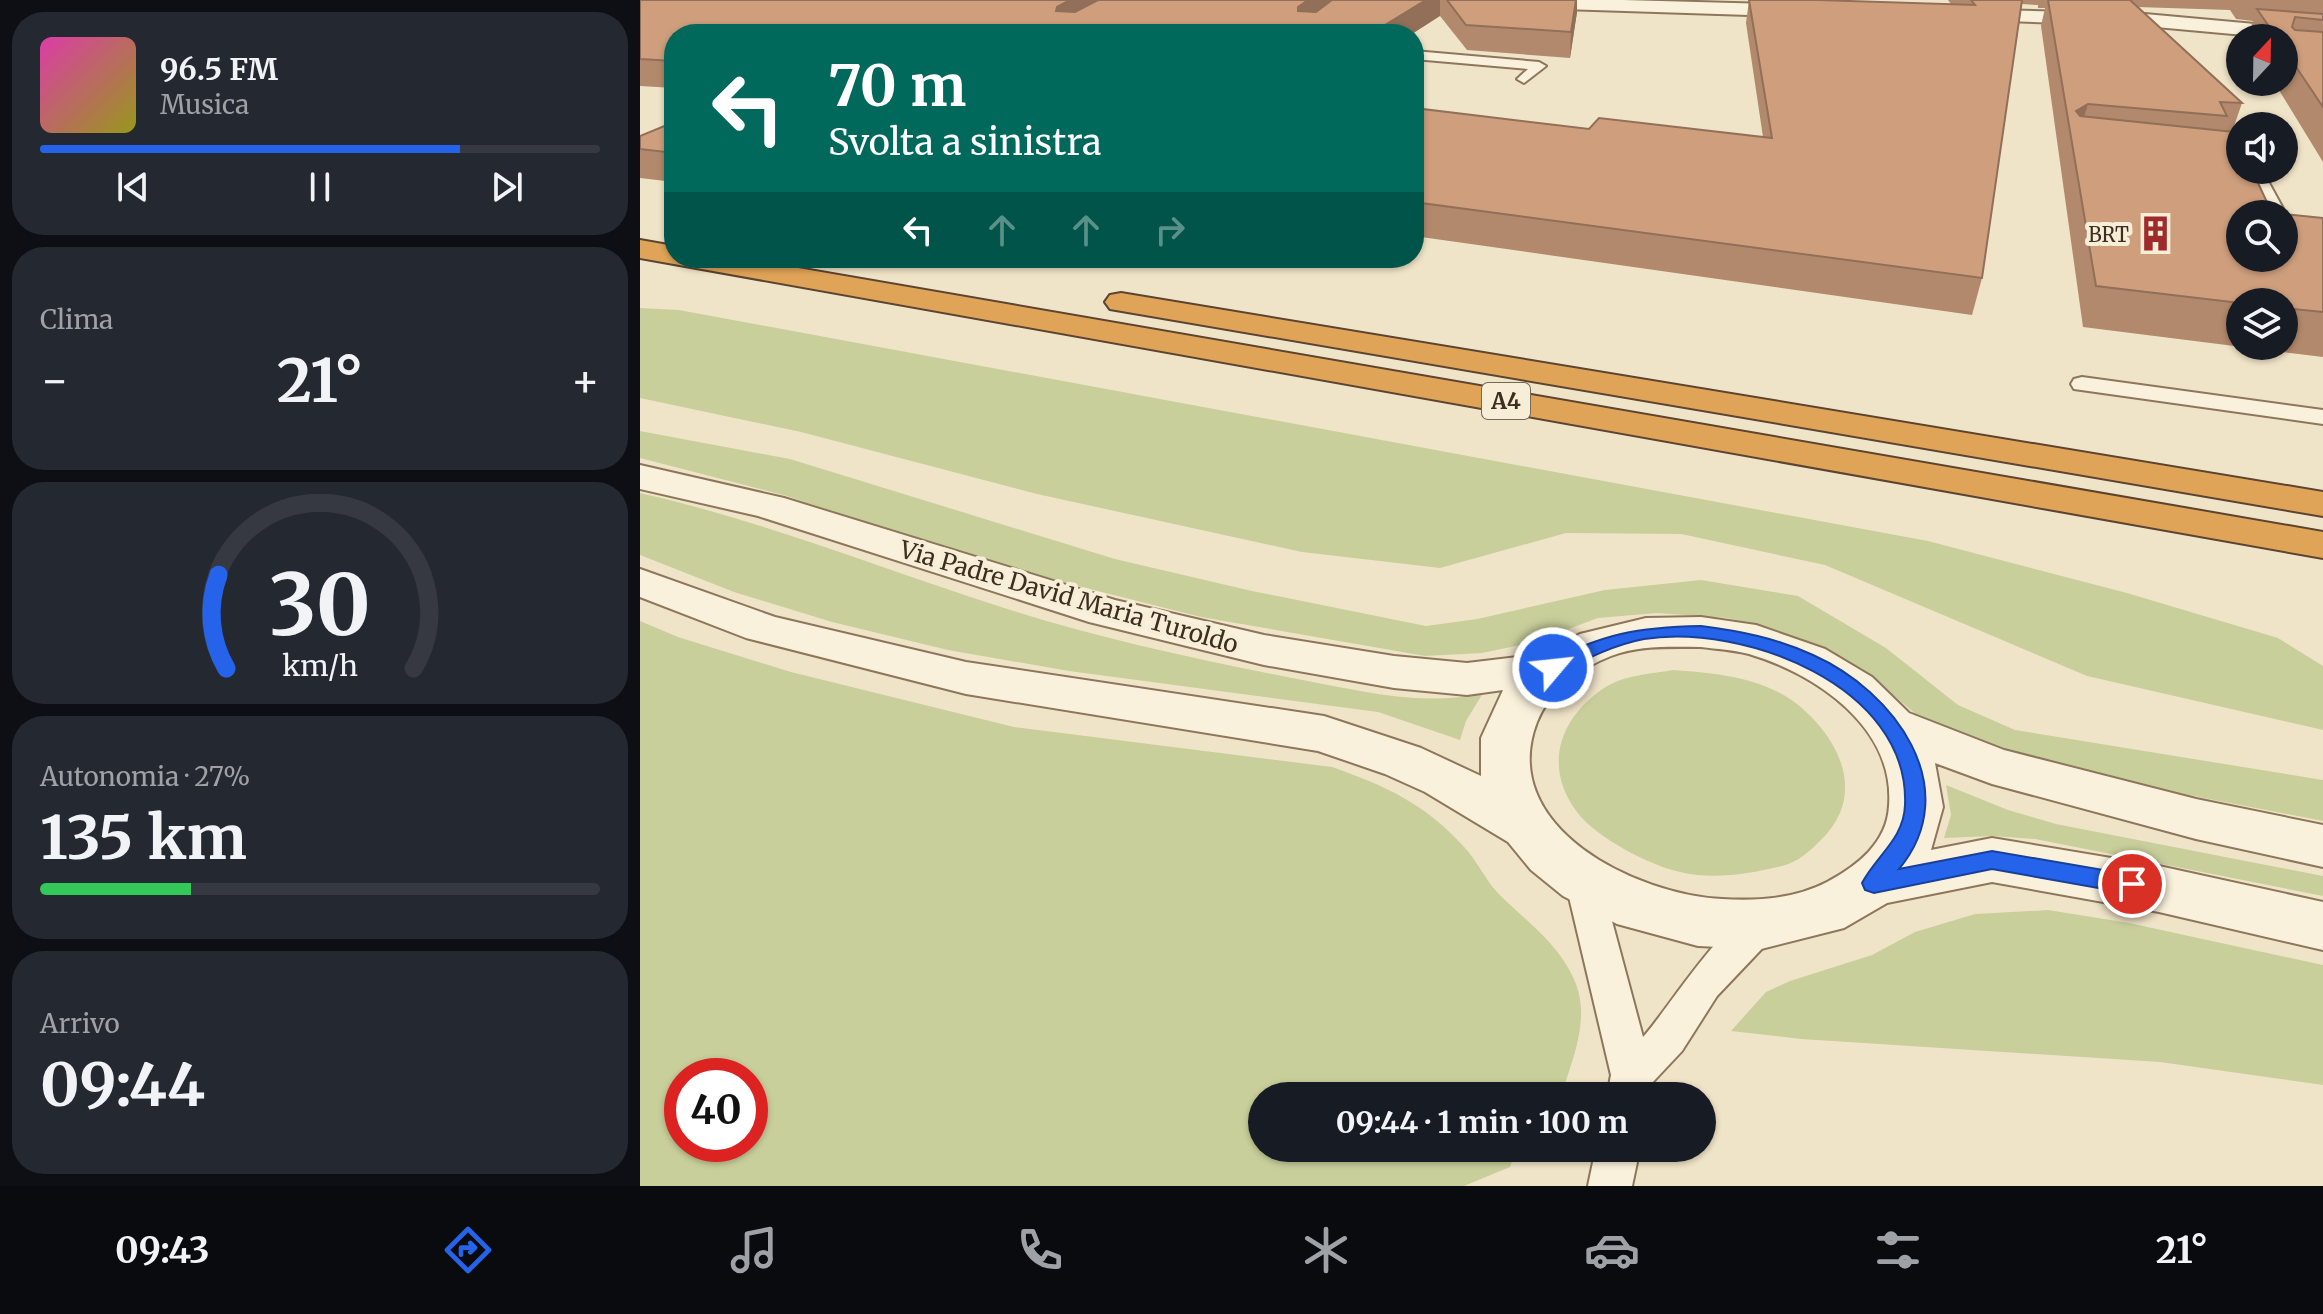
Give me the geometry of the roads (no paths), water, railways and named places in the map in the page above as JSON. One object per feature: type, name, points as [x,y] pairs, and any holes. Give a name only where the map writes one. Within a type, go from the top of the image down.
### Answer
[{"type":"highway","points":[[640,249],[664,253]]},
{"type":"highway","name":"A4","points":[[746,268],[2323,545]]},
{"type":"highway","name":"A4","points":[[1092,297],[2323,504]]},
{"type":"street","points":[[1441,0],[1828,8],[1705,0]]},
{"type":"street","points":[[1944,11],[2322,29]]},
{"type":"street","name":"Via Padre David Maria Turoldo","points":[[640,477],[770,507],[1105,612],[1264,650],[1394,672],[1467,679],[1553,668]]},
{"type":"street","points":[[640,582],[762,628],[966,678],[1324,734],[1403,761],[1443,779],[1527,827]]},
{"type":"street","points":[[1874,883],[1904,848],[1916,807],[1911,765],[1891,725],[1855,688],[1808,660],[1756,640],[1701,632],[1646,633],[1596,645],[1553,668],[1522,699],[1506,738],[1507,781],[1527,827],[1551,855],[1583,880],[1637,907],[1698,922],[1761,925],[1824,911],[1874,883],[1992,860],[2159,889],[2323,926]]},
{"type":"street","points":[[1891,725],[1992,765],[2196,819],[2323,846]]},
{"type":"lane","points":[[1424,56],[1539,66],[1524,79]]},
{"type":"lane","points":[[2082,384],[2323,417]]},
{"type":"lane","points":[[1583,880],[1629,1082]]},
{"type":"lane","points":[[1632,1082],[1668,1038],[1703,984],[1761,925]]},
{"type":"lane","points":[[1610,1186],[1615,1162]]},
{"type":"place","name":"BRT","points":[[2155,234]]}]
